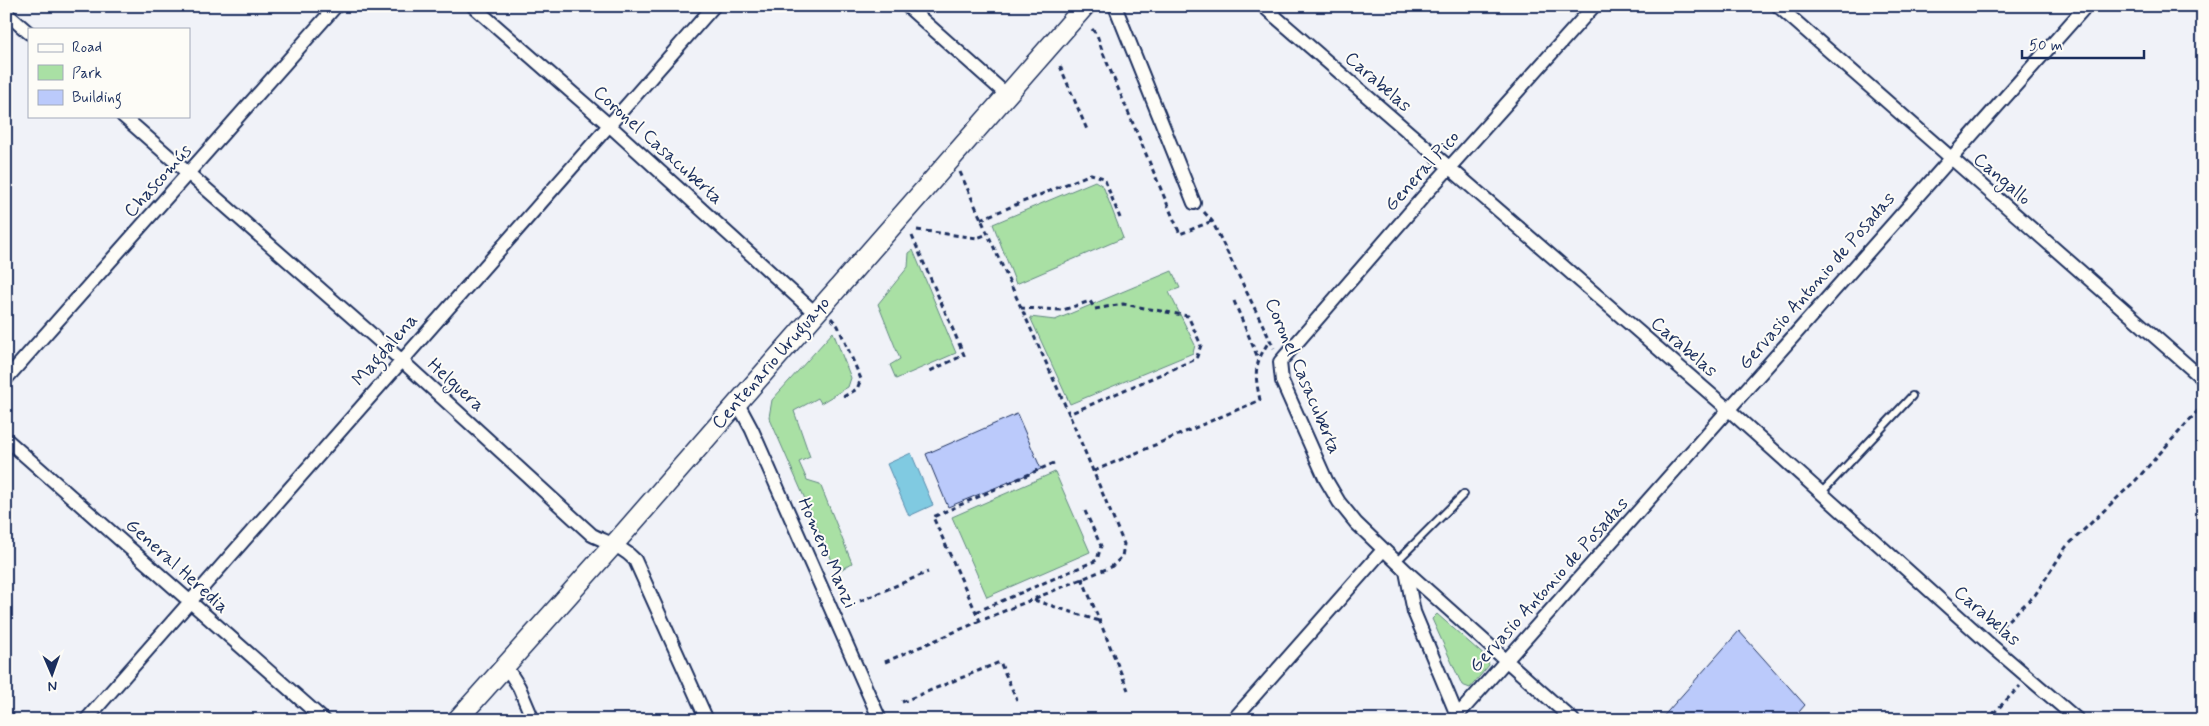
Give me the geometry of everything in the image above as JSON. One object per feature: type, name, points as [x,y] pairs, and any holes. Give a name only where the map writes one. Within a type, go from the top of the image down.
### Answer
[{"type":"main road","name":"Centenario Uruguayo","points":[[458,720],[737,402],[823,315],[954,158],[1085,6]]},
{"type":"street","name":"Chascomús","points":[[6,379],[336,6]]},
{"type":"street","name":"Coronel Casacuberta","points":[[474,6],[823,315]]},
{"type":"street","name":"Magdalena","points":[[86,720],[714,6]]},
{"type":"street","points":[[907,6],[1007,96]]},
{"type":"street","points":[[1115,6],[1194,202]]},
{"type":"street","name":"Carabelas","points":[[1263,6],[1729,410],[1986,641],[2078,720]]},
{"type":"street","name":"General Pico","points":[[1280,362],[1594,6]]},
{"type":"street","name":"Cangallo","points":[[1778,6],[2203,379]]},
{"type":"street","name":"Gervasio Antonio de Posadas","points":[[1458,718],[1949,158],[2086,6]]},
{"type":"street","points":[[6,13],[28,31]]},
{"type":"street","name":"Helguera","points":[[125,118],[401,360],[592,535],[614,544],[627,552],[635,560],[707,720]]},
{"type":"street","name":"Coronel Casacuberta","points":[[1280,362],[1282,382],[1326,480],[1342,506],[1383,550],[1573,720]]},
{"type":"street","name":"Homero Manzi","points":[[737,402],[752,430],[880,720]]},
{"type":"street","name":"General Heredia","points":[[6,438],[324,720]]},
{"type":"street","points":[[1233,720],[1383,550]]},
{"type":"street","points":[[1406,571],[1414,612],[1458,718]]},
{"type":"street","points":[[505,665],[519,687],[533,720]]},
{"type":"street","points":[[6,717],[9,720]]},
{"type":"lane","points":[[1821,493],[1912,396]]},
{"type":"lane","points":[[1396,562],[1464,494]]},
{"type":"path","points":[[1092,29],[1097,35],[1180,234],[1212,221]]},
{"type":"path","points":[[1060,66],[1088,132]]},
{"type":"path","points":[[885,662],[1111,567],[1122,557],[1124,544],[1069,414],[954,158]]},
{"type":"path","points":[[982,219],[1091,174],[1104,178],[1120,218]]},
{"type":"path","name":"Coronel Casacuberta","points":[[1194,202],[1212,221],[1280,362]]},
{"type":"path","points":[[917,230],[977,238],[988,234]]},
{"type":"path","points":[[912,236],[964,355],[930,371]]},
{"type":"path","points":[[1021,308],[1063,310],[1090,301],[1095,309],[1123,304],[1188,316],[1201,346],[1196,359],[1069,414]]},
{"type":"path","points":[[1234,301],[1258,358]]},
{"type":"path","points":[[823,315],[838,326],[861,379],[857,389],[842,397]]},
{"type":"path","points":[[1094,471],[1260,400],[1255,375],[1258,358],[1270,340]]},
{"type":"path","points":[[1986,641],[2035,595],[2066,547],[2136,480],[2203,405]]},
{"type":"path","points":[[980,621],[933,517],[1054,463]]},
{"type":"path","points":[[976,612],[1097,560],[1101,546],[1085,511]]},
{"type":"path","points":[[860,601],[928,572]]},
{"type":"path","points":[[1082,578],[1128,690]]},
{"type":"path","points":[[1033,600],[1099,621]]},
{"type":"path","points":[[902,702],[1000,662],[1017,700]]},
{"type":"path","points":[[1987,720],[2029,676]]},
{"type":"green space","points":[[1095,181],[1103,186],[1123,238],[1016,284],[993,224]]},
{"type":"green space","points":[[913,250],[956,353],[896,379],[890,365],[900,359],[878,304],[908,267],[909,253]]},
{"type":"green space","points":[[1172,271],[1180,288],[1169,292],[1195,345],[1193,353],[1070,404],[1030,317],[1055,320]]},
{"type":"green space","points":[[833,332],[851,378],[848,387],[821,403],[818,398],[794,411],[810,457],[799,462],[807,480],[820,484],[852,563],[837,572],[769,417],[772,400]]},
{"type":"green space","points":[[1055,472],[1090,552],[987,597],[952,517]]},
{"type":"green space","points":[[1437,614],[1487,658],[1489,665],[1470,688],[1462,685],[1432,619]]},
{"type":"water","points":[[911,453],[933,505],[909,516],[887,464]]},
{"type":"building","points":[[1017,414],[1041,469],[948,507],[926,454]]},
{"type":"building","points":[[1739,631],[1805,705],[1792,720],[1660,720]]}]
